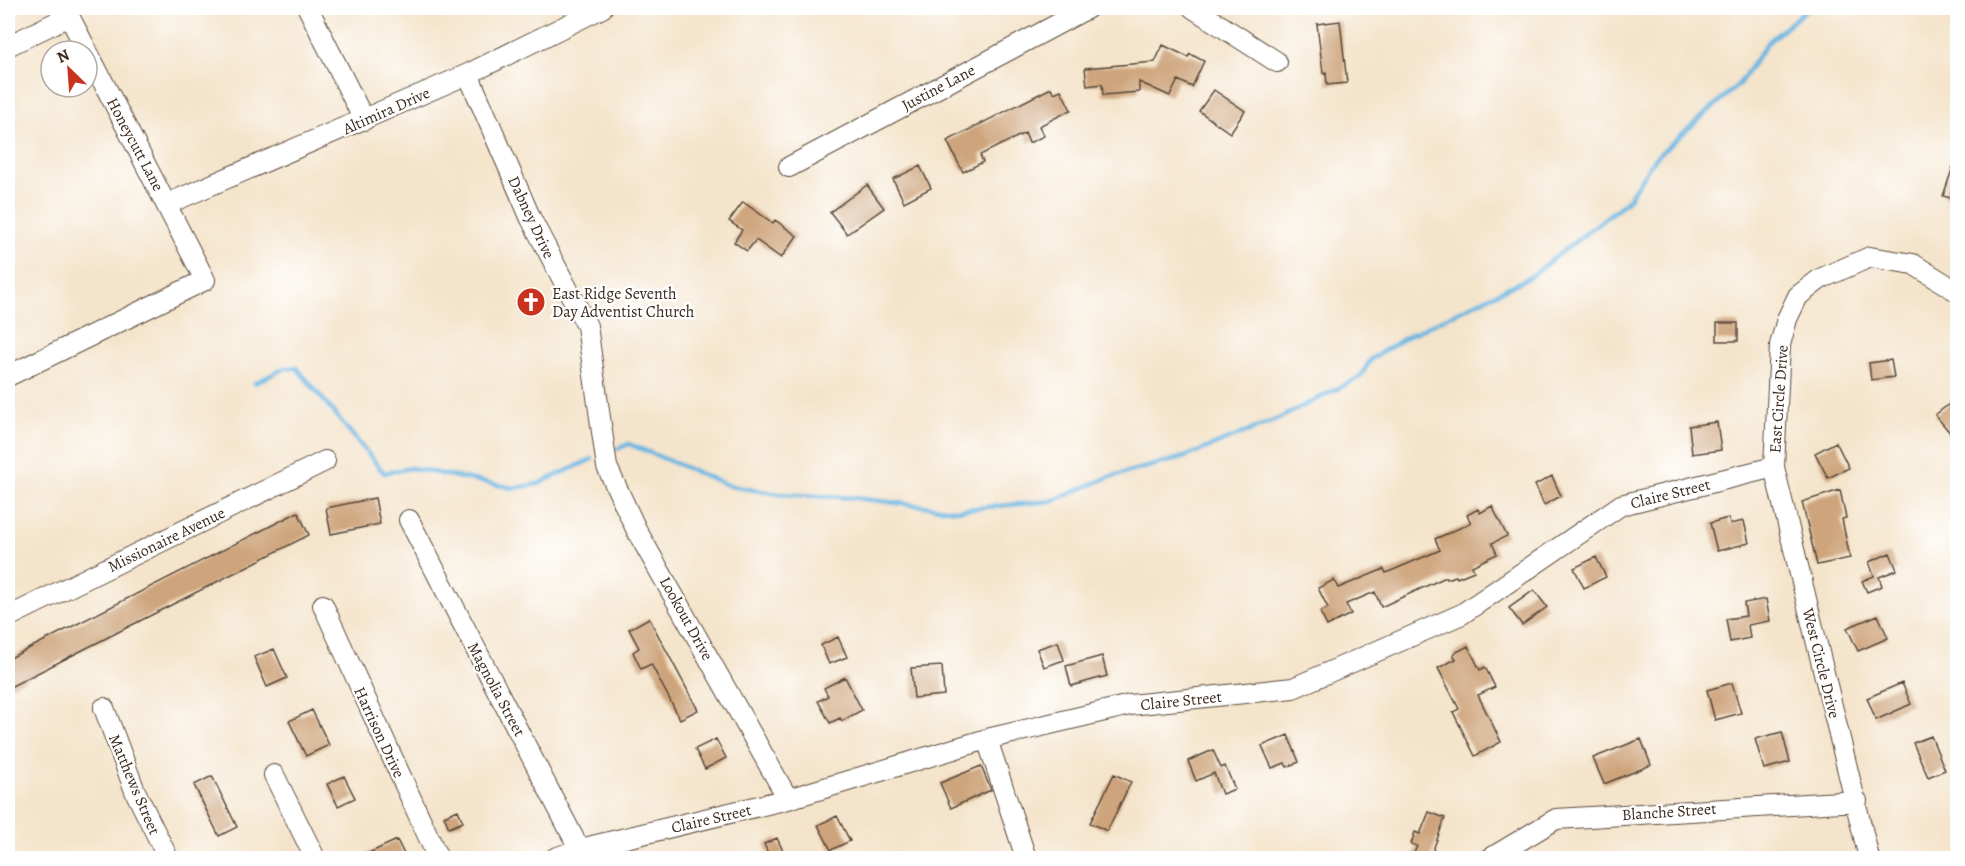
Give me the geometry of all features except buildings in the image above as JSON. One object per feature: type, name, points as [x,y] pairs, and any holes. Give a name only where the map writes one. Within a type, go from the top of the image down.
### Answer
[{"type":"street","points":[[308,8],[364,120]]},
{"type":"street","name":"Altimira Drive","points":[[167,204],[468,74],[602,8]]},
{"type":"street","name":"Justine Lane","points":[[789,167],[1088,8]]},
{"type":"street","points":[[1193,8],[1277,62]]},
{"type":"street","points":[[8,46],[67,12]]},
{"type":"street","name":"Honeycutt Lane","points":[[8,376],[205,280],[67,12]]},
{"type":"street","name":"Dabney Drive","points":[[468,74],[531,219],[587,326],[601,431]]},
{"type":"street","name":"East Circle Drive","points":[[1774,467],[1780,345],[1787,319],[1797,296],[1820,279],[1870,257],[1913,264],[1958,292]]},
{"type":"street","name":"Lookout Drive","points":[[601,431],[607,467],[637,531],[788,799]]},
{"type":"street","name":"Missionaire Avenue","points":[[8,617],[326,461]]},
{"type":"street","name":"Claire Street","points":[[555,858],[582,854],[788,799],[987,739],[1130,705],[1293,688],[1462,614],[1621,505],[1774,467]]},
{"type":"street","name":"West Circle Drive","points":[[1774,467],[1869,858]]},
{"type":"street","name":"Magnolia Street","points":[[409,520],[582,854]]},
{"type":"street","name":"Harrison Drive","points":[[323,605],[438,858]]},
{"type":"street","name":"Matthews Street","points":[[104,708],[135,790],[168,858]]},
{"type":"street","points":[[987,739],[1026,858]]},
{"type":"street","points":[[274,775],[315,858]]},
{"type":"street","name":"Blanche Street","points":[[1491,858],[1556,819],[1857,801]]},
{"type":"waterway","points":[[617,449],[629,444],[730,486],[779,494],[856,498],[956,510],[1052,501],[1109,477],[1185,457],[1278,419],[1360,377],[1371,359],[1410,335],[1530,277],[1627,201],[1654,159],[1739,84],[1767,43],[1808,8]]},
{"type":"waterway","points":[[255,383],[285,368],[297,368],[384,473],[411,468],[514,488],[538,484],[592,459]]},
{"type":"place","name":"East Ridge Seventh Day Adventist Church","points":[[531,302]]}]
